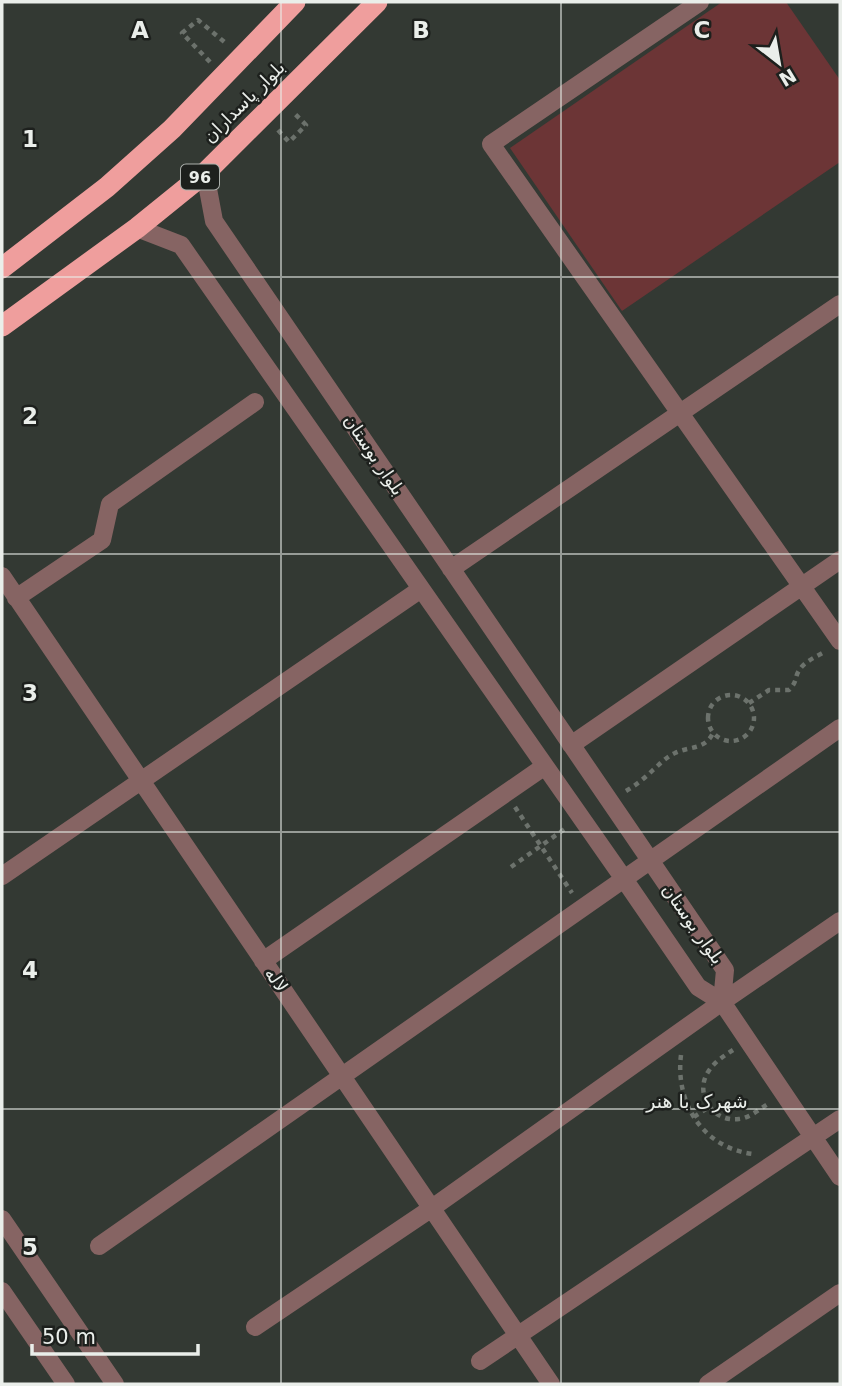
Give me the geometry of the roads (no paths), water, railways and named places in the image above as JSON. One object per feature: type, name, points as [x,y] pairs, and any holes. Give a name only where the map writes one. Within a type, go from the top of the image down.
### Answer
[{"type":"highway","name":"بلوار پاسداران","points":[[2,268],[116,179],[172,129],[295,2]]},
{"type":"highway","name":"بلوار پاسداران","points":[[2,326],[137,228],[205,173],[377,2]]},
{"type":"street","points":[[700,2],[491,144],[840,642]]},
{"type":"street","name":"بلوار بوستان","points":[[137,228],[181,245],[698,987],[722,1002],[725,970],[215,221],[205,173]]},
{"type":"street","points":[[451,569],[840,304]]},
{"type":"street","points":[[16,598],[102,540],[110,504],[255,402]]},
{"type":"street","points":[[571,745],[840,561]]},
{"type":"street","name":"لاله","points":[[2,576],[551,1384]]},
{"type":"street","points":[[2,876],[421,589]]},
{"type":"street","points":[[99,1246],[840,728]]},
{"type":"street","points":[[263,961],[545,766]]},
{"type":"street","points":[[255,1327],[432,1208],[722,1002],[840,922]]},
{"type":"street","points":[[722,1002],[840,1177]]},
{"type":"street","points":[[480,1361],[840,1119]]},
{"type":"street","points":[[2,1219],[115,1384]]},
{"type":"street","points":[[2,1290],[66,1384]]},
{"type":"street","points":[[708,1384],[840,1293]]},
{"type":"district","name":"شهرک با هنر","points":[[697,1101]]}]
